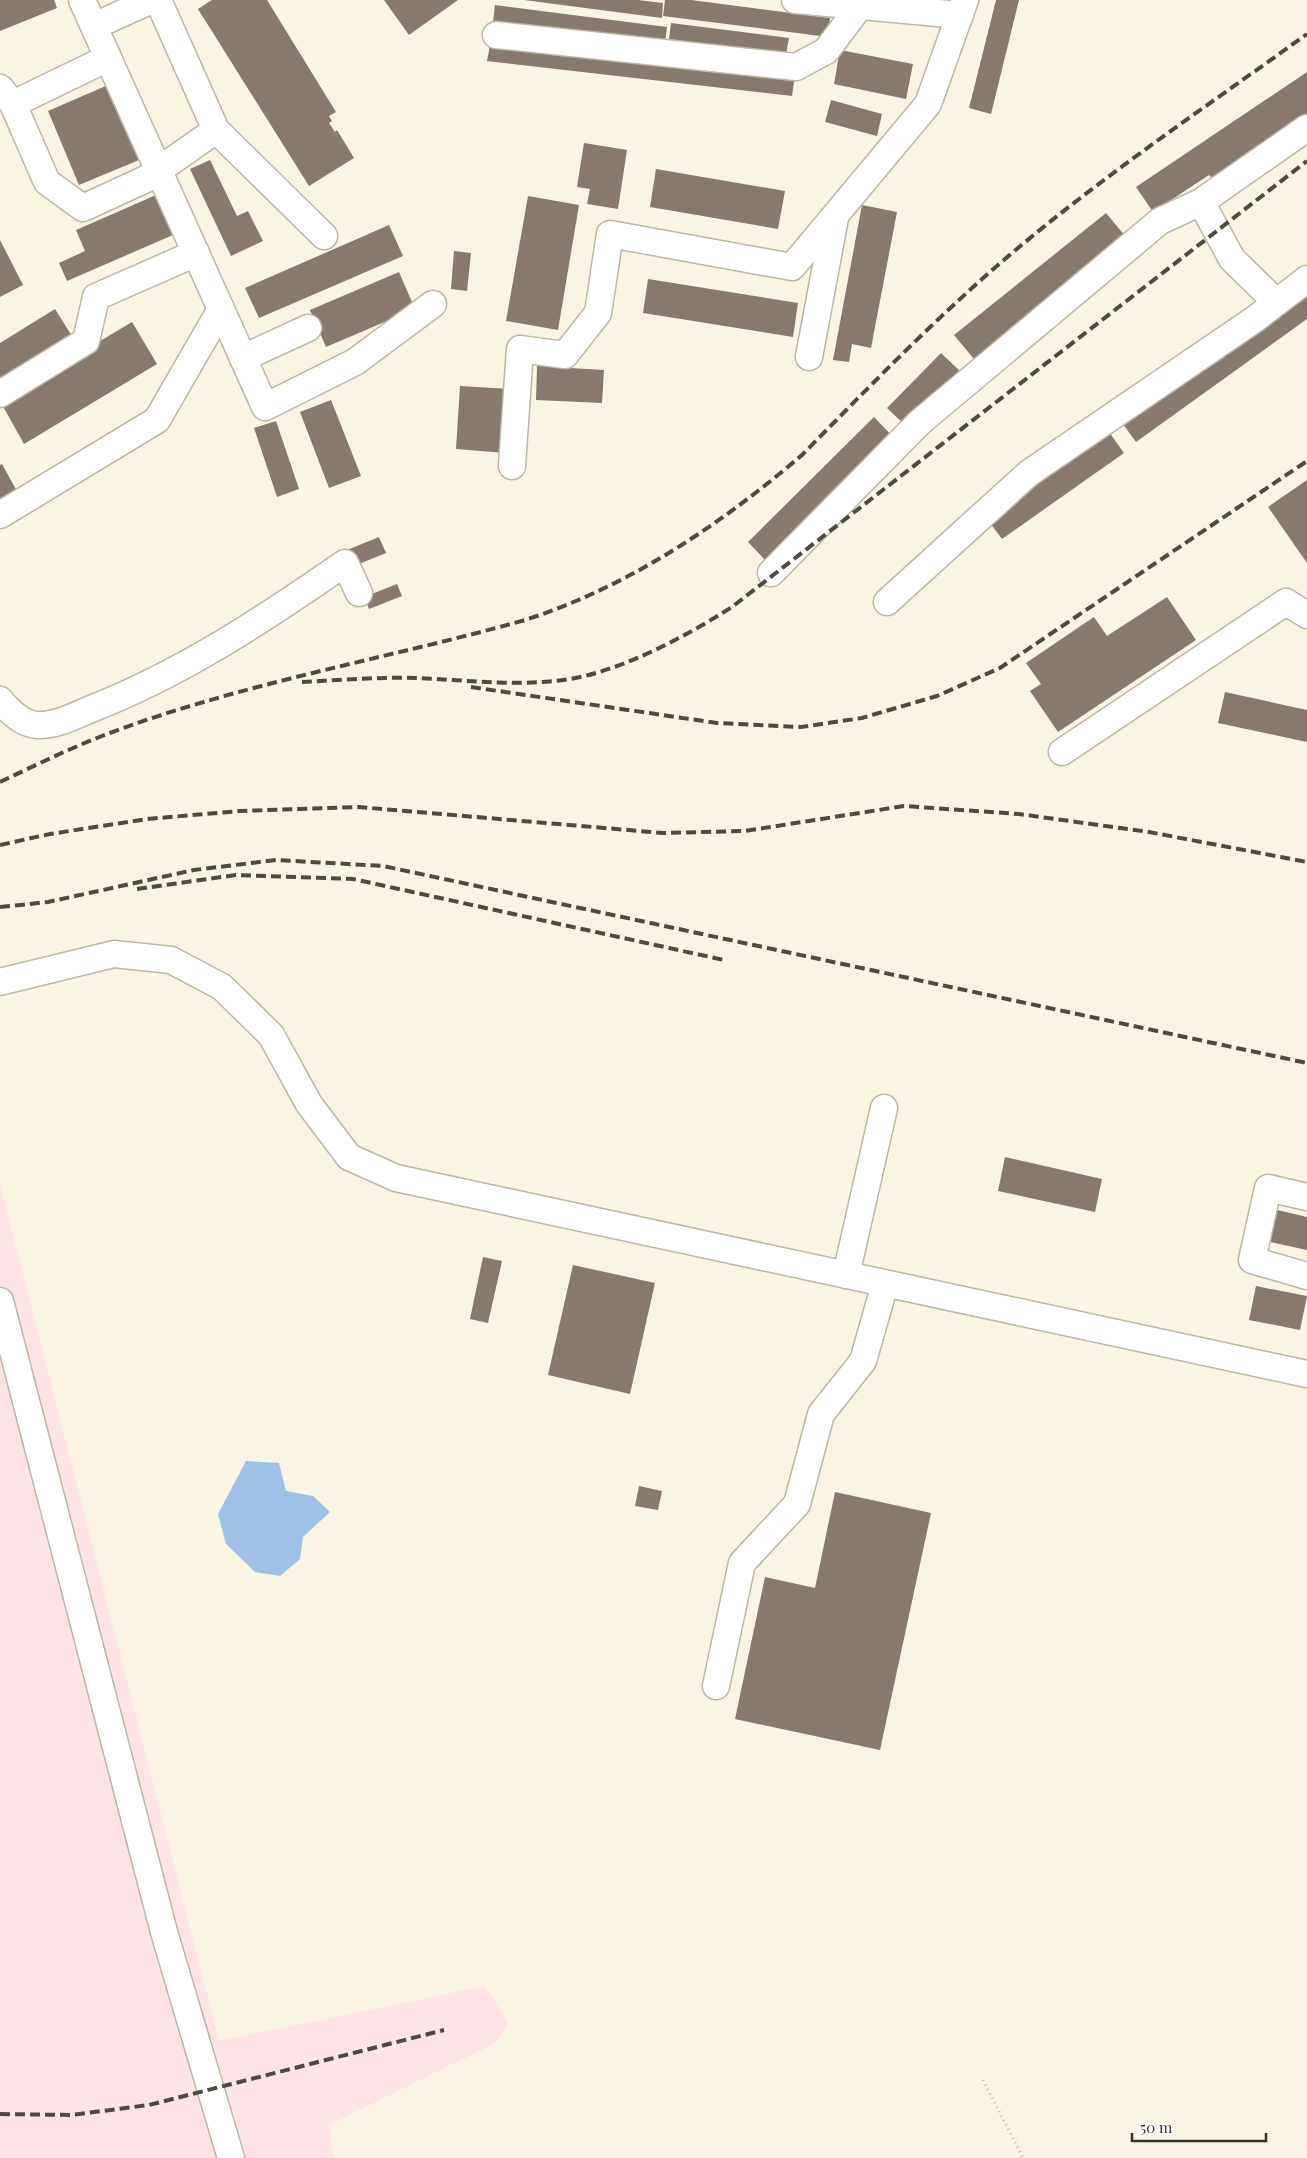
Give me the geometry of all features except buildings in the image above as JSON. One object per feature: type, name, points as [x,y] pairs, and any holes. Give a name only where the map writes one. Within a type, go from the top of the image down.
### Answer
[{"type":"street","points":[[82,0],[265,407],[354,362],[433,304]]},
{"type":"street","points":[[94,26],[152,0]]},
{"type":"street","points":[[158,0],[216,130],[324,236]]},
{"type":"street","points":[[512,466],[520,349],[565,355],[598,313],[610,234],[792,267],[928,104],[963,8],[860,6],[795,0]]},
{"type":"street","points":[[496,35],[796,67],[826,51],[860,6]]},
{"type":"street","points":[[108,58],[7,96],[47,182],[83,208],[146,179],[216,130]]},
{"type":"street","points":[[771,573],[920,422],[1160,221],[1201,202],[1307,128]]},
{"type":"street","points":[[1201,202],[1232,259],[1276,302]]},
{"type":"street","points":[[809,357],[835,216]]},
{"type":"street","points":[[0,394],[86,341],[96,297],[196,254]]},
{"type":"street","points":[[887,602],[1029,473],[1307,279]]},
{"type":"street","points":[[0,515],[156,420],[221,309]]},
{"type":"street","points":[[243,358],[308,328]]},
{"type":"street","points":[[0,700],[11,713],[35,725],[56,723],[129,695],[202,657],[345,563],[359,593]]},
{"type":"street","points":[[1062,752],[1286,602],[1307,615]]},
{"type":"street","points":[[0,982],[114,954],[170,960],[222,987],[271,1036],[309,1104],[349,1157],[396,1178],[1307,1374]]},
{"type":"street","points":[[846,1275],[884,1108]]},
{"type":"street","points":[[1307,1197],[1268,1188],[1252,1260],[1307,1276]]},
{"type":"street","points":[[716,1686],[742,1563],[797,1504],[821,1414],[863,1361],[885,1284]]},
{"type":"street","points":[[0,1301],[164,1932],[231,2158]]},
{"type":"path","points":[[983,2080],[1023,2158]]},
{"type":"shaded area","points":[[0,1184],[219,2041],[485,1986],[508,2023],[497,2042],[329,2125],[334,2158],[0,2158]]},
{"type":"water","points":[[246,1461],[279,1463],[286,1491],[313,1496],[330,1512],[303,1537],[300,1559],[280,1576],[255,1572],[226,1544],[218,1514]]},
{"type":"railway","points":[[0,782],[85,743],[149,719],[256,687],[525,620],[563,606],[636,572],[739,506],[802,455],[947,311],[1035,234],[1150,146],[1307,34]]},
{"type":"railway","points":[[302,682],[401,678],[506,683],[553,681],[596,673],[666,644],[732,607],[1307,161]]},
{"type":"railway","points":[[471,687],[717,723],[801,727],[862,718],[937,696],[1000,668],[1307,461]]},
{"type":"railway","points":[[0,845],[50,834],[147,819],[240,811],[359,807],[663,833],[745,831],[904,806],[1019,814],[1149,832],[1307,862]]},
{"type":"railway","points":[[0,907],[48,902],[194,870],[276,860],[383,866],[1307,1063]]},
{"type":"railway","points":[[137,889],[236,875],[353,879],[724,960]]},
{"type":"railway","points":[[0,2114],[71,2115],[149,2105],[444,2030]]}]
